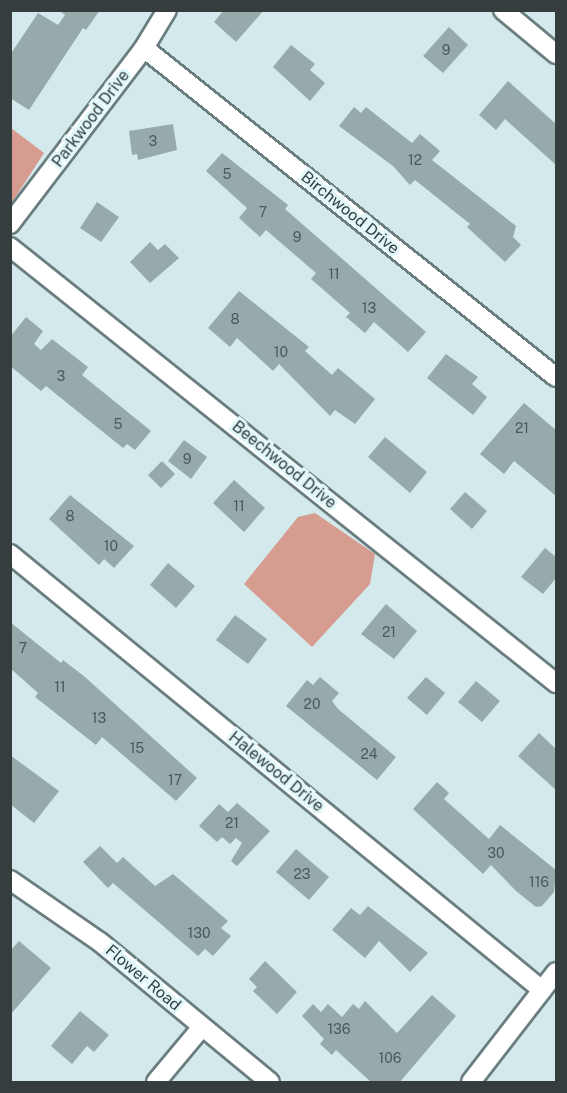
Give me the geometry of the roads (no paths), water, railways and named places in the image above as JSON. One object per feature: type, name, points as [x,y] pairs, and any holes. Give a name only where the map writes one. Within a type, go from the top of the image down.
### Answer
[{"type":"street","name":"Parkwood Drive","points":[[10,224],[144,48],[167,10]]},
{"type":"street","points":[[502,10],[556,54]]},
{"type":"street","name":"Birchwood Drive","points":[[144,48],[556,377]]},
{"type":"street","name":"Beechwood Drive","points":[[10,247],[556,683]]},
{"type":"street","name":"Halewood Drive","points":[[10,554],[542,990]]},
{"type":"street","name":"Flower Road","points":[[10,880],[100,942],[270,1083]]},
{"type":"street","points":[[471,1083],[556,972]]},
{"type":"street","points":[[156,1083],[202,1027]]}]
